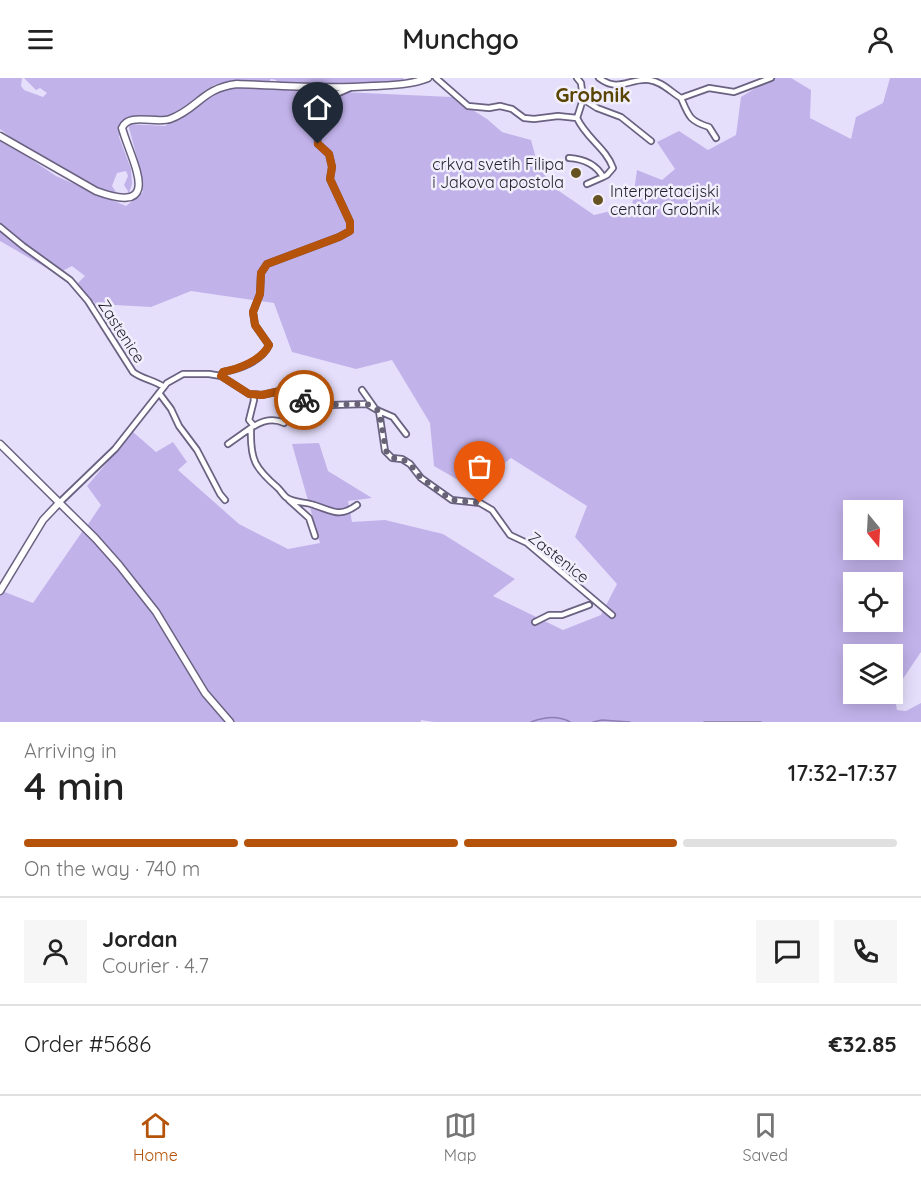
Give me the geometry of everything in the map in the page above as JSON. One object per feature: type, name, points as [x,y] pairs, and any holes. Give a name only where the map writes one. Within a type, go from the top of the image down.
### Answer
[{"type":"main road","points":[[0,136],[96,191],[111,197],[122,198],[129,197],[136,192],[140,180],[122,128],[124,123],[131,119],[156,122],[170,120],[221,86],[237,84],[350,88],[395,85],[428,78]]},
{"type":"main road","points":[[0,444],[113,558],[156,612],[205,693],[230,722]]},
{"type":"main road","points":[[0,591],[43,519],[59,502]]},
{"type":"street","points":[[436,78],[468,105],[489,108],[500,106],[512,109],[524,118],[558,116],[577,118]]},
{"type":"street","points":[[577,78],[583,99],[577,118],[583,129],[607,155],[612,164],[612,170],[587,184]]},
{"type":"street","points":[[599,78],[614,85],[627,85],[647,80],[659,82],[681,99],[689,117],[695,123],[709,127],[716,138]]},
{"type":"street","points":[[681,99],[709,88],[734,92],[771,78]]},
{"type":"street","points":[[221,376],[223,372],[238,369],[265,353],[269,345],[255,325],[253,312],[260,294],[261,273],[267,264],[350,231],[350,222],[330,179],[332,167],[329,154],[318,144],[317,132],[319,105],[325,99],[350,88]]},
{"type":"street","points":[[583,99],[597,108],[621,117],[651,141]]},
{"type":"street","points":[[569,158],[595,166],[603,177]]},
{"type":"street","name":"Zastenice","points":[[0,227],[68,278],[88,301],[133,372],[138,376],[155,380],[164,387]]},
{"type":"street","points":[[59,502],[115,449],[164,387],[175,377],[183,374],[221,376],[244,392],[253,395],[280,391],[312,403],[367,404],[393,417],[406,434]]},
{"type":"street","points":[[362,390],[374,407]]},
{"type":"street","points":[[159,393],[197,450],[225,500]]},
{"type":"street","points":[[253,395],[249,420],[252,427],[252,457],[261,475],[309,518],[315,536]]},
{"type":"street","name":"Zastenice","points":[[379,411],[388,455],[410,464],[421,478],[452,500],[480,503],[492,510],[510,536],[527,543],[612,615]]},
{"type":"street","points":[[228,444],[259,423],[276,420],[284,423]]},
{"type":"street","points":[[287,498],[339,514],[357,505]]},
{"type":"street","name":"Zastenice","points":[[589,605],[591,597]]},
{"type":"street","name":"Zastenice","points":[[535,622],[549,615],[562,615],[597,602]]},
{"type":"shaded area","points":[[0,78],[22,78],[21,86],[24,90],[43,97],[47,93],[40,88],[36,90],[24,78],[403,78],[405,82],[356,85],[279,84],[276,80],[271,79],[268,83],[226,82],[206,90],[168,118],[153,120],[135,118],[122,122],[119,137],[131,169],[132,184],[129,193],[124,185],[128,176],[126,171],[117,173],[112,186],[116,192],[125,196],[90,187],[40,160],[0,129]]},
{"type":"shaded area","points":[[772,78],[791,78],[811,90],[810,118],[851,139],[856,117],[883,103],[890,78],[921,78],[921,652],[903,679],[903,644],[843,644],[843,704],[896,704],[897,710],[906,711],[921,703],[921,722],[434,722],[421,720],[421,722],[233,722],[215,702],[198,677],[157,610],[87,526],[101,505],[87,486],[133,432],[156,452],[173,442],[187,462],[178,470],[239,524],[288,549],[320,543],[292,444],[319,443],[328,471],[372,498],[348,501],[352,522],[385,520],[443,534],[515,579],[493,596],[563,630],[601,615],[617,584],[575,537],[587,506],[511,458],[472,488],[434,466],[430,423],[392,360],[356,369],[292,352],[274,303],[191,291],[151,307],[96,304],[77,284],[85,276],[72,266],[57,274],[0,241],[0,138],[56,176],[126,206],[143,192],[139,165],[128,124],[165,126],[216,93],[234,87],[452,97],[487,119],[502,132],[531,140],[538,166],[556,189],[594,215],[632,206],[637,170],[662,180],[675,169],[657,142],[679,131],[708,150],[736,135],[741,97]]},
{"type":"shaded area","points":[[84,529],[149,606],[198,685],[227,722],[0,722],[0,594],[2,591],[33,603]]},
{"type":"waterway","points":[[531,722],[551,718],[561,718],[570,722]]},
{"type":"waterway","points":[[593,722],[602,720],[630,722]]},
{"type":"waterway","points":[[704,722],[761,722]]},
{"type":"way so far","points":[[304,400],[314,404],[367,404],[374,407],[379,411],[388,455],[410,464],[421,478],[452,500],[480,503]]},
{"type":"place","name":"crkva svetih Filipa i Jakova apostola","points":[[576,173]]},
{"type":"place","name":"Interpretacijski centar Grobnik","points":[[598,200]]},
{"type":"district","name":"Grobnik","points":[[593,95]]},
{"type":"route","points":[[304,400],[280,391],[262,395],[249,394],[221,376],[223,372],[238,369],[265,353],[269,345],[255,325],[253,312],[260,294],[261,273],[267,264],[350,231],[350,222],[330,179],[332,167],[329,154],[318,144]]}]
